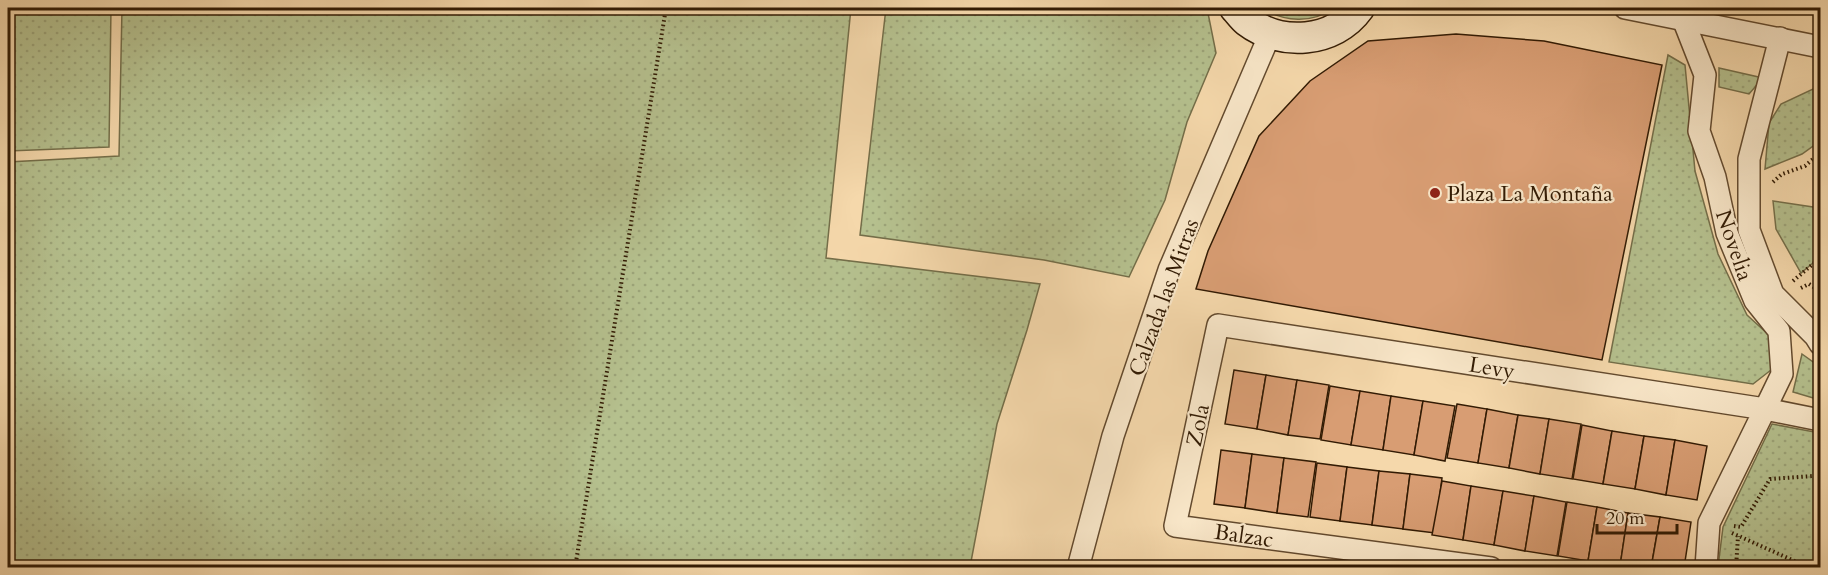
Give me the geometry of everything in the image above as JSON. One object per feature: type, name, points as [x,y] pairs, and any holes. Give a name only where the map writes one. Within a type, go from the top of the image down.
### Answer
[{"type":"street","points":[[1235,8],[1246,21],[1270,34],[1292,39],[1315,37],[1336,28],[1359,8]]},
{"type":"street","points":[[1625,8],[1821,47]]},
{"type":"street","name":"Novelia","points":[[1683,19],[1705,75],[1700,131],[1715,177],[1727,232],[1755,301],[1779,331],[1782,374],[1709,523]]},
{"type":"street","name":"Calzada las Mitras","points":[[1078,567],[1113,436],[1169,270],[1270,34]]},
{"type":"street","name":"Novelia","points":[[1780,39],[1749,159],[1749,230],[1773,294],[1821,344]]},
{"type":"street","name":"Levy","points":[[1218,325],[1765,408]]},
{"type":"street","name":"Zola","points":[[1175,526],[1218,325]]},
{"type":"street","points":[[1765,408],[1821,420]]},
{"type":"street","points":[[1706,567],[1709,523]]},
{"type":"street","name":"Balzac","points":[[1175,526],[1491,567]]},
{"type":"path","points":[[575,567],[666,8]]},
{"type":"path","points":[[1768,186],[1782,174],[1805,165],[1821,153]]},
{"type":"path","points":[[1793,281],[1821,258]]},
{"type":"path","points":[[1787,273],[1799,290],[1809,284],[1821,291]]},
{"type":"path","points":[[1709,523],[1741,527],[1770,479],[1813,476],[1821,480]]},
{"type":"path","points":[[1709,523],[1810,567]]},
{"type":"path","points":[[1736,567],[1738,536]]},
{"type":"green space","points":[[8,8],[111,8],[109,147],[8,151]]},
{"type":"green space","points":[[122,8],[851,8],[826,258],[1040,284],[997,424],[970,567],[8,567],[8,162],[119,156]]},
{"type":"green space","points":[[886,8],[1207,8],[1216,53],[1187,122],[1165,200],[1129,277],[1044,260],[860,235]]},
{"type":"green space","points":[[1262,8],[1334,8],[1317,17],[1298,19],[1279,16]]},
{"type":"green space","points":[[1668,55],[1685,65],[1695,171],[1718,254],[1747,315],[1770,336],[1771,370],[1753,384],[1609,362]]},
{"type":"green space","points":[[1719,68],[1763,78],[1749,94],[1719,87]]},
{"type":"green space","points":[[1813,89],[1820,91],[1820,141],[1802,154],[1765,169],[1769,123],[1781,104]]},
{"type":"green space","points":[[1773,201],[1813,207],[1820,215],[1820,257],[1801,273],[1776,229]]},
{"type":"green space","points":[[1802,354],[1820,367],[1820,400],[1793,392]]},
{"type":"green space","points":[[1772,424],[1820,433],[1820,567],[1718,567],[1723,527]]},
{"type":"building","name":"Plaza La Montaña","points":[[1456,34],[1544,41],[1662,65],[1602,360],[1196,289],[1208,251],[1259,136],[1310,81],[1368,41]]},
{"type":"building","points":[[1234,370],[1266,375],[1257,429],[1225,424]]},
{"type":"building","points":[[1266,375],[1297,380],[1288,435],[1257,429]]},
{"type":"building","points":[[1297,380],[1329,385],[1320,439],[1288,435]]},
{"type":"building","points":[[1330,386],[1360,391],[1351,445],[1321,440]]},
{"type":"building","points":[[1360,391],[1391,396],[1383,450],[1351,445]]},
{"type":"building","points":[[1391,396],[1423,401],[1414,455],[1383,450]]},
{"type":"building","points":[[1423,401],[1455,406],[1445,461],[1414,455]]},
{"type":"building","points":[[1457,404],[1487,409],[1478,463],[1447,458]]},
{"type":"building","points":[[1487,409],[1518,415],[1509,468],[1478,463]]},
{"type":"building","points":[[1518,415],[1549,419],[1540,474],[1509,468]]},
{"type":"building","points":[[1549,419],[1581,424],[1572,479],[1540,474]]},
{"type":"building","points":[[1582,425],[1612,431],[1603,484],[1573,479]]},
{"type":"building","points":[[1612,431],[1644,436],[1635,489],[1603,484]]},
{"type":"building","points":[[1644,436],[1675,440],[1666,495],[1635,489]]},
{"type":"building","points":[[1675,440],[1707,446],[1697,500],[1666,495]]},
{"type":"building","points":[[1221,450],[1252,454],[1245,508],[1214,504]]},
{"type":"building","points":[[1252,454],[1284,458],[1277,513],[1245,508]]},
{"type":"building","points":[[1284,458],[1316,462],[1308,517],[1277,513]]},
{"type":"building","points":[[1317,463],[1347,467],[1340,521],[1310,517]]},
{"type":"building","points":[[1347,467],[1379,471],[1372,525],[1340,521]]},
{"type":"building","points":[[1379,471],[1410,474],[1403,529],[1372,525]]},
{"type":"building","points":[[1410,474],[1442,478],[1435,533],[1403,529]]},
{"type":"building","points":[[1442,481],[1471,486],[1463,540],[1432,535]]},
{"type":"building","points":[[1471,486],[1503,491],[1494,545],[1463,540]]},
{"type":"building","points":[[1503,491],[1534,496],[1525,551],[1494,545]]},
{"type":"building","points":[[1534,496],[1566,502],[1557,556],[1525,551]]},
{"type":"building","points":[[1567,502],[1597,507],[1588,561],[1558,556]]},
{"type":"building","points":[[1597,507],[1628,513],[1620,566],[1588,561]]},
{"type":"building","points":[[1628,513],[1660,517],[1651,568],[1620,566]]},
{"type":"building","points":[[1660,517],[1691,522],[1684,568],[1651,568]]},
{"type":"building","points":[[1205,563],[1237,567],[1204,568]]},
{"type":"place","name":"Plaza La Montaña","points":[[1435,193]]}]
